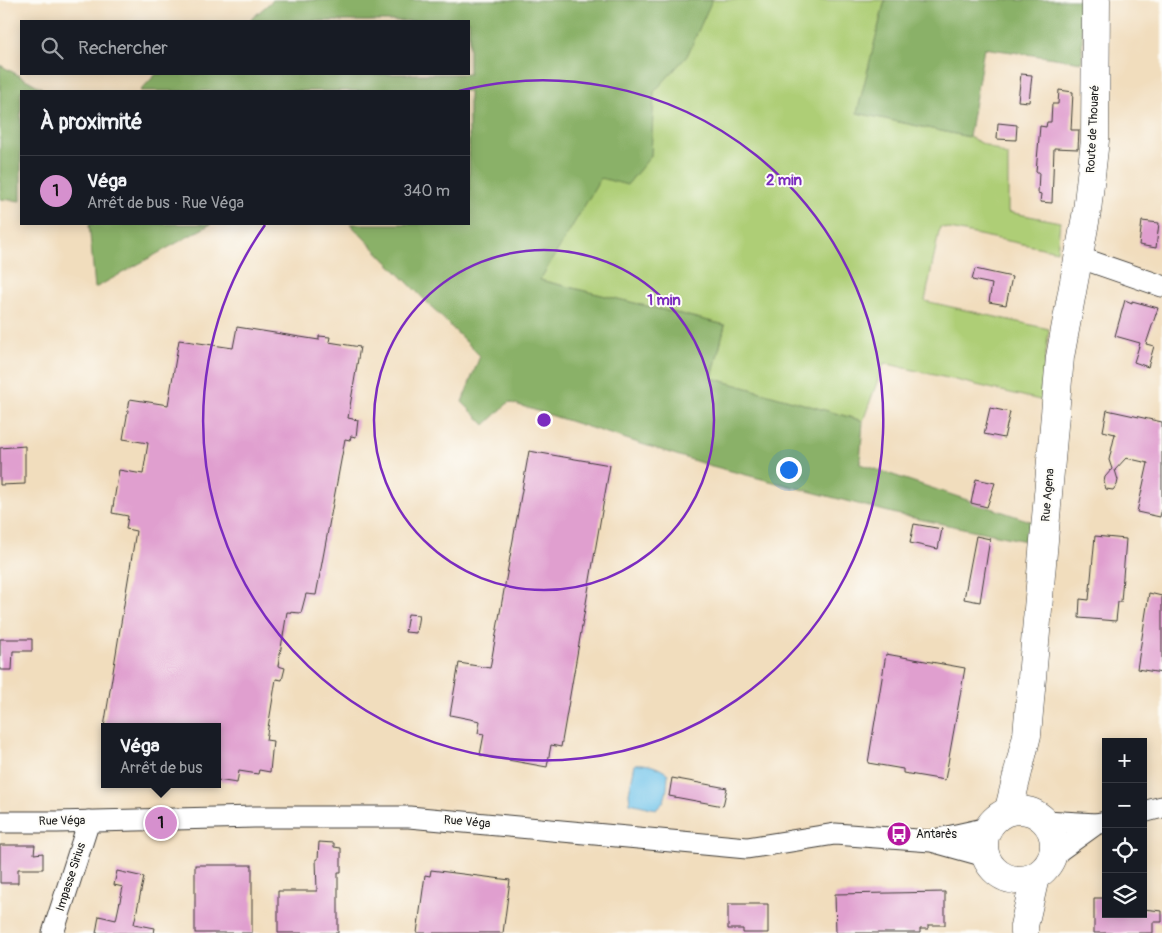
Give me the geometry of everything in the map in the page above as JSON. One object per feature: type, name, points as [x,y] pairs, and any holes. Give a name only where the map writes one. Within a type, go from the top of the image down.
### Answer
[{"type":"main road","name":"Route de Thouaré","points":[[1078,257],[1087,211],[1094,148],[1096,0]]},
{"type":"main road","name":"Rue Agena","points":[[1030,814],[1027,735],[1060,357],[1078,257]]},
{"type":"main road","points":[[1003,878],[1019,881],[1035,877],[1043,871],[1053,855],[1054,842],[1051,831],[1030,814],[999,815],[988,828],[983,846],[990,866],[1003,878],[1013,898],[1024,930]]},
{"type":"main road","points":[[1024,930],[1035,877]]},
{"type":"street","points":[[1078,257],[1162,286]]},
{"type":"street","points":[[1147,811],[1162,808]]},
{"type":"street","points":[[1030,814],[1101,823]]},
{"type":"street","name":"Rue Véga","points":[[0,822],[254,817],[409,817],[747,848],[835,834],[931,841],[985,856]]},
{"type":"street","name":"Impasse Sirius","points":[[54,933],[89,821]]},
{"type":"street","points":[[1053,855],[1101,823]]},
{"type":"street","name":"Rue Véga","points":[[931,841],[988,828]]},
{"type":"green space","points":[[273,0],[712,0],[687,56],[654,92],[651,156],[627,185],[601,178],[540,280],[725,325],[712,378],[863,421],[860,464],[1036,523],[1031,542],[904,516],[708,465],[509,402],[485,425],[462,402],[480,356],[351,225],[470,225],[470,90],[141,90],[155,75],[470,75],[470,20],[250,20]]},
{"type":"green space","points":[[539,0],[885,0],[858,113],[969,137],[1008,156],[1008,212],[1060,222],[1057,251],[940,227],[925,301],[1049,329],[1043,375],[1044,401],[884,363],[863,421],[711,378],[725,325],[539,280]]},
{"type":"green space","points":[[885,0],[1083,0],[1082,62],[984,48],[969,137],[857,113]]},
{"type":"green space","points":[[0,65],[45,90],[20,90],[20,201],[0,199]]},
{"type":"green space","points":[[89,225],[209,225],[95,288]]},
{"type":"water","points":[[635,764],[653,766],[668,774],[665,798],[656,809],[630,803],[629,793]]},
{"type":"building","points":[[1021,74],[1032,75],[1029,102],[1018,101]]},
{"type":"building","points":[[1059,90],[1073,92],[1071,130],[1079,130],[1078,149],[1054,148],[1052,203],[1040,202],[1041,194],[1038,193],[1039,172],[1036,172],[1040,126],[1046,127],[1047,122],[1051,122],[1052,104],[1058,104]]},
{"type":"building","points":[[998,123],[1017,125],[1016,140],[997,139]]},
{"type":"building","points":[[1142,221],[1159,223],[1156,248],[1139,245]]},
{"type":"building","points":[[975,269],[1012,277],[1006,305],[989,302],[992,284],[972,280]]},
{"type":"building","points":[[1125,300],[1158,308],[1146,344],[1154,346],[1148,367],[1134,362],[1140,343],[1115,336]]},
{"type":"building","points":[[237,327],[319,340],[319,336],[330,337],[329,342],[360,347],[348,418],[358,420],[356,437],[351,436],[350,440],[345,439],[316,595],[306,594],[301,613],[287,612],[278,666],[285,668],[282,680],[276,679],[266,740],[273,741],[270,772],[259,770],[258,774],[239,771],[237,783],[221,781],[221,723],[105,723],[136,531],[126,529],[128,516],[112,513],[119,470],[143,474],[148,443],[123,439],[130,399],[168,405],[179,340],[233,348]]},
{"type":"building","points":[[990,408],[1010,412],[1004,438],[984,434]]},
{"type":"building","points":[[1107,410],[1162,422],[1162,508],[1160,517],[1137,512],[1148,463],[1126,458],[1115,470],[1118,480],[1117,485],[1113,490],[1106,489],[1104,482],[1105,477],[1112,469],[1109,460],[1115,434],[1103,431]]},
{"type":"building","points":[[25,446],[25,484],[0,485],[0,448]]},
{"type":"building","points":[[529,451],[610,465],[561,747],[551,745],[547,767],[480,755],[484,734],[478,733],[480,721],[450,715],[459,663],[490,668]]},
{"type":"building","points":[[976,479],[995,483],[987,507],[971,503]]},
{"type":"building","points":[[914,524],[942,529],[938,549],[910,543]]},
{"type":"building","points":[[976,536],[990,539],[980,602],[964,599]]},
{"type":"building","points":[[1095,536],[1126,539],[1121,602],[1118,602],[1116,621],[1079,618],[1080,599],[1089,600]]},
{"type":"building","points":[[1149,593],[1162,596],[1162,673],[1137,669]]},
{"type":"building","points":[[408,614],[419,615],[416,633],[405,632]]},
{"type":"building","points":[[0,639],[32,639],[32,651],[13,651],[12,670],[0,670]]},
{"type":"building","points":[[886,654],[965,668],[945,780],[903,773],[903,769],[868,763]]},
{"type":"building","points":[[672,778],[727,788],[723,806],[669,796]]},
{"type":"building","points":[[319,842],[334,843],[334,847],[341,848],[341,872],[338,872],[338,933],[278,933],[278,891],[317,891],[316,859],[318,859]]},
{"type":"building","points":[[0,845],[35,845],[34,854],[43,853],[43,869],[18,869],[18,883],[0,883]]},
{"type":"building","points":[[195,865],[252,865],[252,933],[195,933]]},
{"type":"building","points":[[431,870],[510,880],[503,933],[417,933],[425,875],[430,876]]},
{"type":"building","points":[[117,871],[144,877],[134,924],[155,928],[154,933],[96,933],[99,916],[116,920],[123,887],[114,885]]},
{"type":"building","points":[[945,892],[945,925],[928,925],[928,929],[920,929],[920,933],[836,933],[835,894]]},
{"type":"building","points":[[1094,898],[1102,898],[1102,918],[1147,918],[1147,909],[1162,911],[1162,922],[1153,922],[1153,933],[1094,933]]},
{"type":"building","points":[[728,904],[768,904],[768,933],[743,933],[743,929],[728,929]]},
{"type":"place","name":"Véga","points":[[161,823]]},
{"type":"place","name":"Antarès","points":[[899,834]]}]
